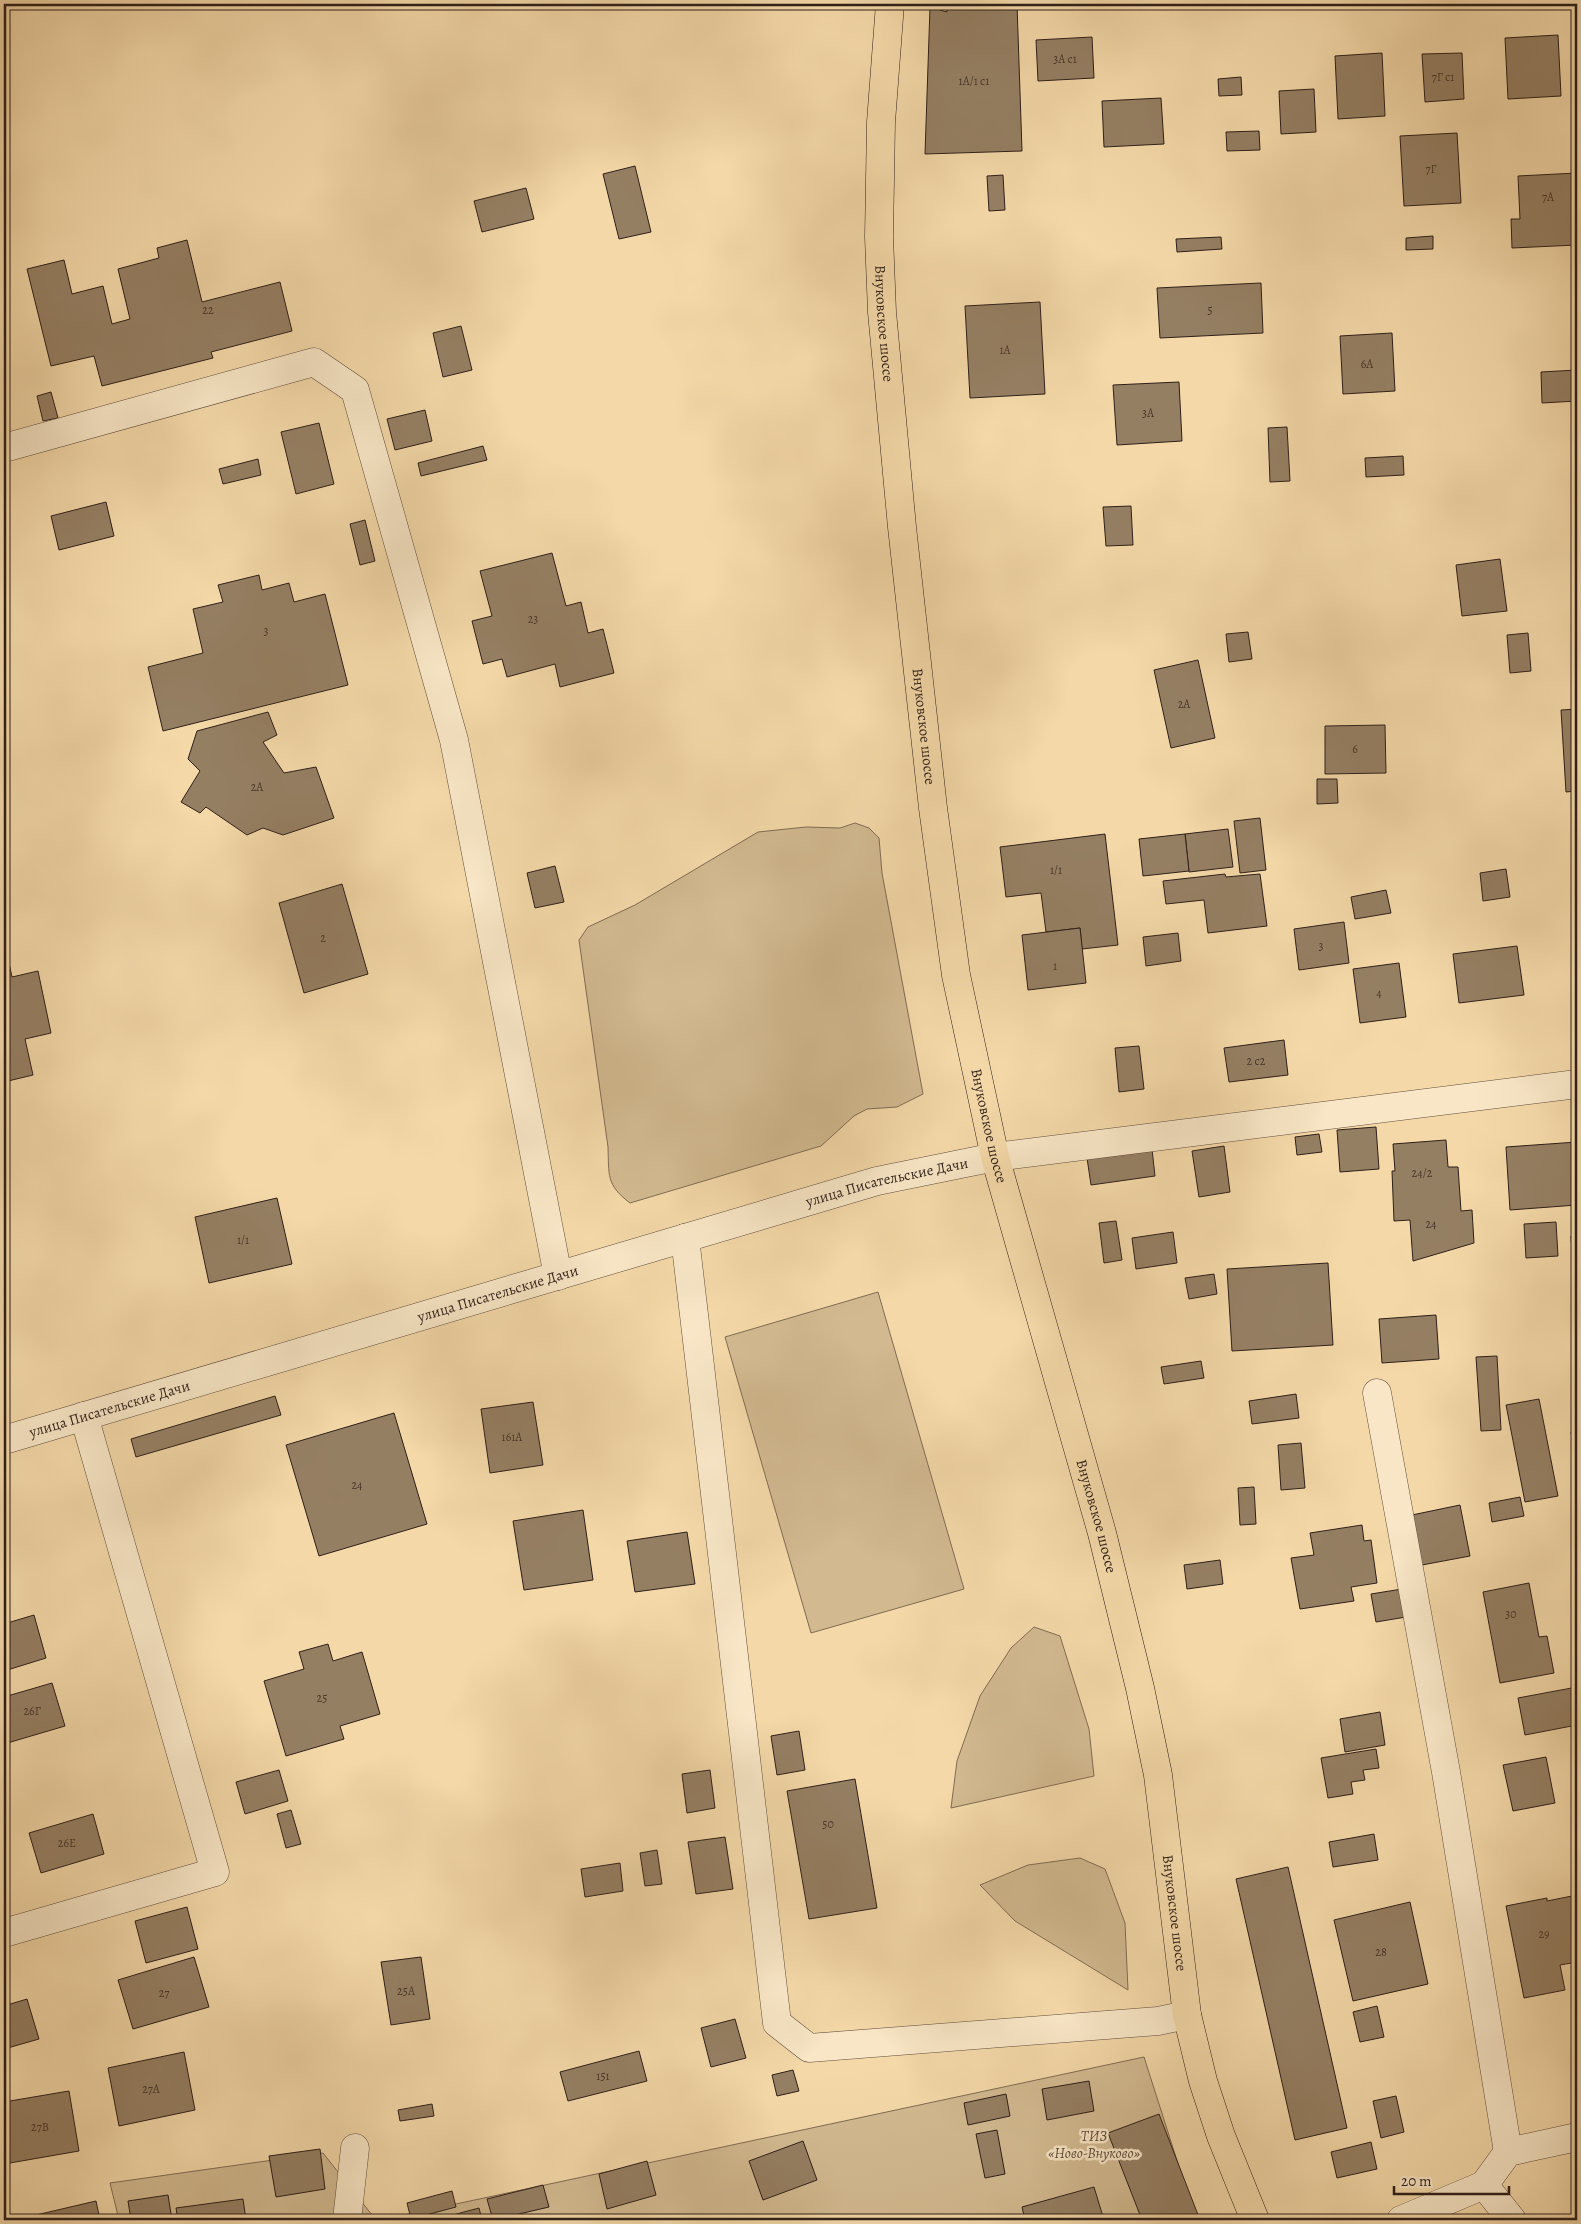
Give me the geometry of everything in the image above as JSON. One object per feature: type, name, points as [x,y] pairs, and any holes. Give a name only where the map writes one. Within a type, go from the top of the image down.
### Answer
[{"type":"main road","name":"Внуковское шоссе","points":[[890,4],[881,122],[879,237],[882,312],[933,808],[956,975],[995,1157],[1102,1533],[1140,1688],[1158,1775],[1187,2015],[1203,2080],[1221,2136],[1255,2220]]},
{"type":"street","points":[[4,448],[314,362],[355,390],[454,740],[558,1276]]},
{"type":"street","name":"улица Писательские Дачи","points":[[4,1440],[877,1181],[995,1157],[1577,1084]]},
{"type":"street","points":[[685,1238],[777,2023],[809,2048],[1158,2021],[1187,2015]]},
{"type":"street","points":[[1377,1394],[1446,1772],[1508,2152]]},
{"type":"street","points":[[4,1933],[215,1872],[84,1416]]},
{"type":"street","points":[[1400,2220],[1484,2185],[1508,2152],[1577,2137]]},
{"type":"street","points":[[347,2220],[355,2148]]},
{"type":"street","points":[[1484,2185],[1512,2220]]},
{"type":"green space","points":[[855,823],[869,828],[879,838],[882,873],[923,1094],[897,1107],[867,1109],[854,1116],[821,1146],[630,1203],[617,1191],[610,1179],[608,1147],[579,940],[588,927],[635,905],[758,832],[806,827],[840,828]]},
{"type":"green space","points":[[878,1292],[964,1589],[811,1633],[725,1337]]},
{"type":"green space","points":[[1034,1627],[1060,1636],[1089,1729],[1094,1776],[951,1808],[957,1761],[980,1696],[1011,1648]]},
{"type":"green space","points":[[1080,1858],[1105,1869],[1125,1923],[1128,1990],[1015,1921],[980,1885],[1028,1865]]},
{"type":"green space","name":"ТИЗ «Ново-Внуково»","points":[[1144,2057],[1196,2220],[381,2220]]},
{"type":"green space","points":[[323,2153],[376,2220],[119,2220],[110,2183]]},
{"type":"building","points":[[947,4],[1017,4],[1022,151],[925,154],[930,7],[947,12]]},
{"type":"building","points":[[1558,35],[1561,96],[1508,99],[1505,38]]},
{"type":"building","points":[[1092,37],[1094,78],[1038,81],[1036,40]]},
{"type":"building","points":[[1382,53],[1385,116],[1338,119],[1335,56]]},
{"type":"building","points":[[1462,53],[1464,99],[1425,102],[1422,54]]},
{"type":"building","points":[[1241,77],[1242,95],[1219,96],[1218,79]]},
{"type":"building","points":[[1314,89],[1316,132],[1281,134],[1279,91]]},
{"type":"building","points":[[1161,98],[1164,144],[1104,147],[1102,101]]},
{"type":"building","points":[[1259,131],[1260,150],[1227,151],[1226,132]]},
{"type":"building","points":[[1457,133],[1461,203],[1404,206],[1400,136]]},
{"type":"building","points":[[635,166],[651,232],[619,239],[603,174]]},
{"type":"building","points":[[1577,173],[1577,245],[1512,248],[1511,219],[1520,219],[1518,176]]},
{"type":"building","points":[[1003,175],[1005,210],[989,211],[987,176]]},
{"type":"building","points":[[526,188],[534,219],[482,232],[474,201]]},
{"type":"building","points":[[1433,236],[1433,249],[1406,250],[1406,238]]},
{"type":"building","points":[[1221,237],[1222,249],[1177,252],[1176,239]]},
{"type":"building","points":[[187,240],[202,302],[280,282],[292,331],[211,352],[213,358],[102,386],[94,356],[51,366],[27,269],[64,260],[72,294],[103,286],[112,324],[130,319],[118,269],[159,258],[157,248]]},
{"type":"building","points":[[1261,283],[1263,333],[1160,338],[1157,288]]},
{"type":"building","points":[[1040,302],[1045,394],[970,398],[965,306]]},
{"type":"building","points":[[461,326],[472,370],[443,377],[433,333]]},
{"type":"building","points":[[1392,333],[1395,391],[1343,394],[1340,336]]},
{"type":"building","points":[[1577,370],[1577,401],[1542,403],[1541,372]]},
{"type":"building","points":[[1179,382],[1182,441],[1117,445],[1113,385]]},
{"type":"building","points":[[51,392],[58,418],[43,421],[37,396]]},
{"type":"building","points":[[425,410],[432,441],[395,450],[387,419]]},
{"type":"building","points":[[319,423],[334,484],[296,494],[281,432]]},
{"type":"building","points":[[1287,427],[1290,481],[1270,482],[1268,428]]},
{"type":"building","points":[[483,446],[487,460],[421,476],[418,463]]},
{"type":"building","points":[[1403,456],[1404,475],[1366,477],[1365,458]]},
{"type":"building","points":[[258,459],[261,475],[223,484],[219,469]]},
{"type":"building","points":[[106,502],[114,536],[59,550],[51,516]]},
{"type":"building","points":[[1131,506],[1133,545],[1106,546],[1103,507]]},
{"type":"building","points":[[365,520],[375,561],[360,565],[350,524]]},
{"type":"building","points":[[552,553],[566,606],[581,602],[588,633],[603,629],[614,673],[560,687],[555,664],[507,677],[502,659],[483,664],[472,621],[492,616],[480,571]]},
{"type":"building","points":[[1500,559],[1507,611],[1462,616],[1456,565]]},
{"type":"building","points":[[259,575],[262,590],[289,583],[294,602],[325,594],[348,685],[163,731],[148,667],[203,653],[193,609],[223,602],[218,585]]},
{"type":"building","points":[[4,600],[8,621],[4,622]]},
{"type":"building","points":[[1248,632],[1252,659],[1229,662],[1226,634]]},
{"type":"building","points":[[1528,633],[1531,671],[1510,673],[1507,635]]},
{"type":"building","points":[[1198,660],[1215,738],[1171,748],[1154,670]]},
{"type":"building","points":[[1577,709],[1577,791],[1566,792],[1561,710]]},
{"type":"building","points":[[268,712],[277,735],[263,742],[284,773],[316,767],[334,818],[283,835],[263,828],[247,835],[206,807],[200,813],[181,802],[200,771],[188,759],[197,731]]},
{"type":"building","points":[[1385,725],[1386,773],[1325,774],[1325,726]]},
{"type":"building","points":[[1317,779],[1337,779],[1338,803],[1317,804]]},
{"type":"building","points":[[1260,818],[1266,870],[1240,873],[1234,821]]},
{"type":"building","points":[[1228,829],[1233,867],[1189,872],[1185,834]]},
{"type":"building","points":[[1105,834],[1118,945],[1082,949],[1080,928],[1046,932],[1041,893],[1006,897],[1000,847]]},
{"type":"building","points":[[1185,834],[1189,871],[1143,876],[1139,839]]},
{"type":"building","points":[[555,866],[564,902],[535,908],[527,873]]},
{"type":"building","points":[[1506,869],[1510,897],[1483,901],[1480,873]]},
{"type":"building","points":[[1225,874],[1226,877],[1260,874],[1267,926],[1208,933],[1204,900],[1166,904],[1163,881]]},
{"type":"building","points":[[342,884],[368,974],[304,993],[279,903]]},
{"type":"building","points":[[1386,890],[1391,913],[1355,919],[1351,897]]},
{"type":"building","points":[[1344,922],[1349,963],[1299,970],[1294,929]]},
{"type":"building","points":[[1080,928],[1086,983],[1028,990],[1022,935]]},
{"type":"building","points":[[1178,933],[1181,961],[1146,966],[1143,937]]},
{"type":"building","points":[[1517,946],[1524,995],[1459,1003],[1453,954]]},
{"type":"building","points":[[7,954],[12,977],[38,971],[51,1033],[25,1039],[33,1075],[4,1082],[4,955]]},
{"type":"building","points":[[1399,963],[1406,1017],[1360,1023],[1353,969]]},
{"type":"building","points":[[1284,1040],[1288,1075],[1229,1082],[1224,1048]]},
{"type":"building","points":[[1139,1046],[1144,1089],[1119,1092],[1115,1048]]},
{"type":"building","points":[[1376,1127],[1379,1169],[1340,1172],[1337,1130]]},
{"type":"building","points":[[1319,1134],[1322,1152],[1297,1155],[1295,1137]]},
{"type":"building","points":[[1446,1140],[1448,1167],[1458,1167],[1461,1211],[1472,1210],[1474,1243],[1413,1261],[1410,1220],[1394,1221],[1392,1171],[1395,1171],[1393,1144]]},
{"type":"building","points":[[1577,1142],[1577,1205],[1510,1210],[1506,1147]]},
{"type":"building","points":[[1224,1146],[1230,1192],[1199,1197],[1192,1151]]},
{"type":"building","points":[[1152,1149],[1155,1176],[1091,1185],[1087,1158]]},
{"type":"building","points":[[277,1198],[292,1264],[209,1283],[195,1217]]},
{"type":"building","points":[[1116,1221],[1122,1260],[1104,1263],[1099,1223]]},
{"type":"building","points":[[1556,1222],[1558,1256],[1526,1258],[1524,1224]]},
{"type":"building","points":[[1173,1232],[1177,1263],[1136,1269],[1132,1238]]},
{"type":"building","points":[[1577,1235],[1577,1270],[1573,1270],[1571,1236]]},
{"type":"building","points":[[1328,1263],[1333,1345],[1232,1351],[1227,1269]]},
{"type":"building","points":[[1214,1274],[1217,1294],[1189,1299],[1185,1278]]},
{"type":"building","points":[[1436,1315],[1439,1359],[1382,1363],[1379,1319]]},
{"type":"building","points":[[1497,1356],[1501,1430],[1481,1431],[1476,1357]]},
{"type":"building","points":[[1201,1361],[1204,1378],[1164,1384],[1161,1367]]},
{"type":"building","points":[[1296,1394],[1299,1418],[1252,1424],[1249,1401]]},
{"type":"building","points":[[275,1396],[281,1415],[136,1457],[131,1439]]},
{"type":"building","points":[[1539,1399],[1558,1496],[1525,1502],[1506,1405]]},
{"type":"building","points":[[533,1402],[543,1465],[490,1473],[481,1409]]},
{"type":"building","points":[[394,1413],[427,1524],[319,1556],[286,1445]]},
{"type":"building","points":[[1577,1431],[1577,1465],[1571,1432]]},
{"type":"building","points":[[1301,1443],[1305,1488],[1281,1490],[1278,1445]]},
{"type":"building","points":[[1254,1487],[1256,1524],[1240,1525],[1238,1488]]},
{"type":"building","points":[[1520,1497],[1524,1516],[1492,1522],[1489,1503]]},
{"type":"building","points":[[1460,1505],[1470,1556],[1422,1565],[1412,1515]]},
{"type":"building","points":[[583,1510],[593,1580],[524,1590],[513,1521]]},
{"type":"building","points":[[1362,1525],[1364,1541],[1371,1540],[1377,1583],[1351,1587],[1354,1601],[1300,1609],[1291,1558],[1314,1555],[1310,1533]]},
{"type":"building","points":[[687,1532],[695,1584],[635,1592],[627,1541]]},
{"type":"building","points":[[1220,1560],[1223,1584],[1187,1589],[1184,1565]]},
{"type":"building","points":[[1529,1583],[1539,1637],[1547,1636],[1554,1673],[1500,1683],[1483,1592]]},
{"type":"building","points":[[1402,1589],[1406,1617],[1376,1622],[1371,1594]]},
{"type":"building","points":[[34,1615],[46,1658],[4,1671],[4,1624]]},
{"type":"building","points":[[328,1644],[333,1661],[362,1652],[380,1714],[340,1726],[344,1739],[286,1756],[264,1681],[304,1669],[299,1652]]},
{"type":"building","points":[[52,1683],[65,1726],[4,1744],[4,1697]]},
{"type":"building","points":[[1577,1687],[1577,1725],[1525,1735],[1518,1698]]},
{"type":"building","points":[[1380,1712],[1385,1745],[1345,1752],[1340,1719]]},
{"type":"building","points":[[799,1731],[805,1770],[777,1775],[771,1736]]},
{"type":"building","points":[[1376,1749],[1379,1768],[1363,1770],[1365,1780],[1351,1782],[1353,1794],[1328,1798],[1321,1758]]},
{"type":"building","points":[[1546,1757],[1555,1803],[1513,1811],[1503,1765]]},
{"type":"building","points":[[279,1770],[288,1801],[245,1814],[236,1782]]},
{"type":"building","points":[[710,1770],[715,1808],[687,1813],[682,1774]]},
{"type":"building","points":[[855,1779],[877,1908],[809,1919],[787,1791]]},
{"type":"building","points":[[291,1810],[301,1844],[286,1848],[277,1814]]},
{"type":"building","points":[[93,1814],[104,1854],[41,1873],[29,1833]]},
{"type":"building","points":[[1374,1834],[1378,1860],[1333,1867],[1329,1842]]},
{"type":"building","points":[[725,1837],[733,1889],[696,1894],[688,1842]]},
{"type":"building","points":[[657,1850],[662,1884],[645,1886],[640,1853]]},
{"type":"building","points":[[620,1863],[623,1891],[585,1897],[581,1869]]},
{"type":"building","points":[[1288,1867],[1347,2128],[1295,2140],[1236,1879]]},
{"type":"building","points":[[1577,1895],[1577,1962],[1560,1965],[1565,1990],[1524,1998],[1506,1906],[1547,1898],[1547,1901]]},
{"type":"building","points":[[1410,1902],[1428,1984],[1353,2001],[1334,1920]]},
{"type":"building","points":[[187,1907],[198,1949],[146,1963],[135,1921]]},
{"type":"building","points":[[194,1957],[209,2007],[133,2029],[118,1980]]},
{"type":"building","points":[[421,1957],[430,2019],[391,2025],[381,1962]]},
{"type":"building","points":[[27,1999],[39,2039],[4,2049],[4,2006]]},
{"type":"building","points":[[1377,2006],[1384,2037],[1360,2042],[1353,2012]]},
{"type":"building","points":[[735,2019],[746,2058],[711,2067],[701,2028]]},
{"type":"building","points":[[639,2051],[647,2081],[568,2101],[560,2072]]},
{"type":"building","points":[[184,2052],[195,2110],[119,2126],[108,2068]]},
{"type":"building","points":[[793,2070],[799,2091],[777,2096],[772,2075]]},
{"type":"building","points":[[1089,2081],[1094,2111],[1047,2120],[1042,2089]]},
{"type":"building","points":[[69,2091],[79,2151],[4,2164],[4,2102]]},
{"type":"building","points":[[1006,2094],[1010,2116],[968,2125],[964,2103]]},
{"type":"building","points":[[1396,2096],[1404,2132],[1381,2138],[1373,2101]]},
{"type":"building","points":[[432,2104],[434,2116],[400,2121],[398,2110]]},
{"type":"building","points":[[1159,2114],[1200,2220],[1142,2220],[1108,2133]]},
{"type":"building","points":[[997,2130],[1005,2174],[985,2178],[976,2134]]},
{"type":"building","points":[[803,2141],[817,2180],[763,2200],[749,2161]]},
{"type":"building","points":[[1371,2142],[1377,2169],[1337,2178],[1331,2152]]},
{"type":"building","points":[[320,2149],[325,2189],[276,2197],[269,2156]]},
{"type":"building","points":[[647,2161],[656,2195],[607,2209],[599,2174]]},
{"type":"building","points":[[543,2185],[549,2207],[493,2220],[487,2199]]},
{"type":"building","points":[[1094,2187],[1104,2220],[1025,2220],[1022,2207]]},
{"type":"building","points":[[452,2191],[456,2207],[411,2219],[407,2203]]},
{"type":"building","points":[[168,2195],[172,2220],[131,2220],[128,2201]]},
{"type":"building","points":[[243,2199],[246,2220],[178,2220],[176,2208]]},
{"type":"building","points":[[96,2201],[100,2220],[37,2220],[36,2215]]},
{"type":"building","points":[[479,2208],[482,2220],[434,2220]]}]
